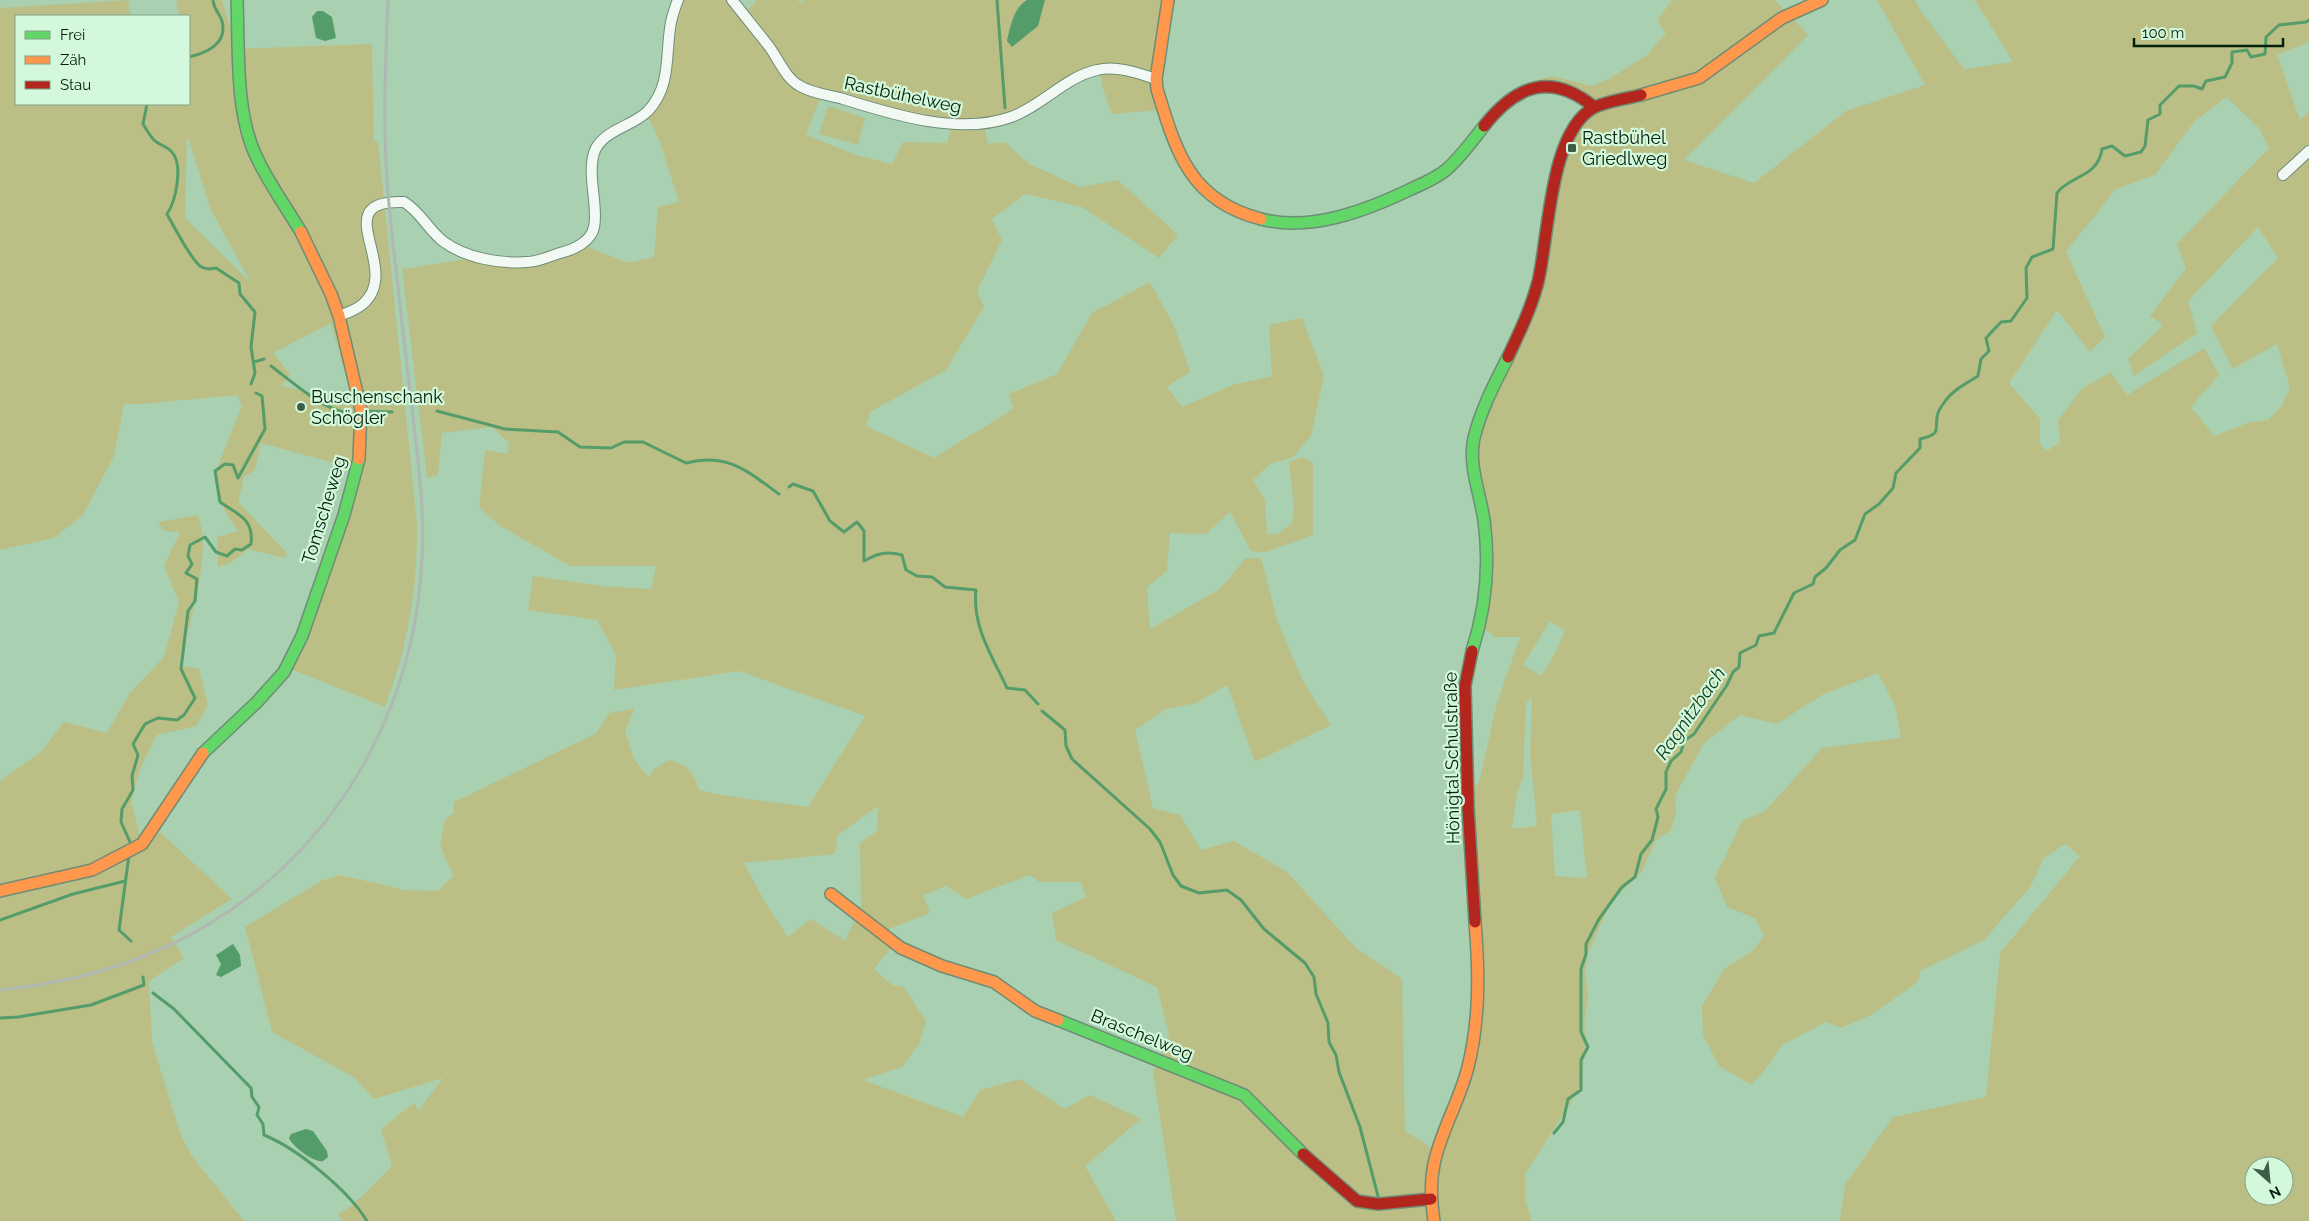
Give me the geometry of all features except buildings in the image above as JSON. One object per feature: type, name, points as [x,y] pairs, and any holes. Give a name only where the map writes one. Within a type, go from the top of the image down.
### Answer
[{"type":"street","name":"Tomscheweg","points":[[0,891],[92,870],[142,844],[206,748],[257,702],[284,672],[302,636],[344,514],[359,462],[361,410],[339,316],[331,294],[301,232],[256,155],[247,128],[241,95],[237,0]]},
{"type":"street","points":[[339,316],[363,304],[370,296],[374,285],[375,265],[366,223],[371,207],[378,204],[404,202],[421,215],[443,242],[456,249],[495,260],[528,262],[563,252],[589,239],[594,226],[592,161],[596,149],[602,140],[646,113],[659,98],[667,75],[671,22],[678,0]]},
{"type":"street","name":"Rastbühelweg","points":[[732,0],[769,46],[787,74],[800,87],[879,110],[937,122],[977,126],[1011,117],[1038,104],[1072,80],[1097,69],[1124,70],[1156,79]]},
{"type":"street","points":[[1168,0],[1156,79],[1157,89],[1167,122],[1186,168],[1197,183],[1223,204],[1247,216],[1278,223],[1312,222],[1341,218],[1390,199],[1431,179],[1447,170],[1510,100],[1528,89],[1552,85],[1584,97],[1594,106],[1616,102],[1699,78],[1782,18],[1822,0]]},
{"type":"street","name":"Hönigtal Schulstraße","points":[[1434,1221],[1431,1199],[1435,1154],[1463,1083],[1474,1043],[1478,992],[1479,954],[1472,880],[1465,686],[1469,661],[1482,620],[1487,579],[1484,520],[1474,473],[1473,448],[1484,405],[1526,318],[1538,282],[1560,158],[1581,118],[1594,106]]},
{"type":"street","points":[[2283,176],[2309,152]]},
{"type":"street","name":"Braschelweg","points":[[831,894],[901,948],[942,966],[994,982],[1035,1011],[1244,1095],[1310,1162],[1357,1201],[1378,1204],[1431,1199]]},
{"type":"shaded area","points":[[128,0],[131,15],[15,15],[15,105],[190,105],[190,15],[179,15],[176,0],[222,0],[233,35],[234,49],[372,44],[374,141],[378,141],[417,523],[416,570],[410,616],[400,662],[385,707],[291,669],[360,470],[261,443],[255,470],[244,477],[238,502],[287,553],[285,558],[248,549],[232,562],[218,567],[217,537],[238,531],[225,511],[214,476],[242,406],[237,395],[124,404],[114,456],[83,515],[54,538],[0,550],[0,8]],"holes":[[[187,135],[211,210],[251,283],[185,218]],[[331,323],[353,402],[281,386],[290,374],[273,353]]]},
{"type":"shaded area","points":[[678,0],[732,0],[743,15],[757,0],[796,0],[803,3],[802,0],[1162,0],[1158,110],[1112,114],[1102,86],[1099,66],[1038,104],[992,117],[985,129],[988,144],[1005,142],[1029,164],[1080,187],[1118,180],[1178,235],[1159,258],[1082,207],[1025,194],[992,219],[1002,240],[977,291],[984,307],[946,370],[870,412],[866,426],[934,458],[1013,409],[1009,394],[1057,374],[1092,313],[1150,282],[1175,328],[1190,372],[1167,387],[1182,407],[1233,385],[1272,376],[1269,325],[1302,318],[1324,376],[1311,436],[1293,457],[1270,464],[1253,480],[1265,500],[1267,535],[1278,534],[1292,523],[1294,507],[1289,462],[1302,457],[1313,463],[1313,535],[1266,552],[1251,551],[1230,512],[1206,534],[1170,533],[1167,571],[1147,587],[1150,629],[1220,589],[1246,558],[1261,558],[1278,623],[1303,681],[1331,725],[1255,762],[1227,685],[1196,703],[1166,709],[1135,730],[1153,808],[1180,815],[1201,850],[1234,841],[1287,872],[1355,947],[1402,979],[1405,1131],[1441,1154],[1476,1022],[1474,787],[1479,783],[1497,703],[1520,637],[1494,637],[1483,627],[1486,510],[1468,432],[1496,368],[1509,366],[1563,170],[1578,133],[1599,100],[1562,92],[1535,94],[1530,82],[1552,76],[1591,86],[1609,79],[1647,55],[1666,33],[1657,21],[1672,0],[1775,0],[1808,35],[1684,160],[1754,183],[1846,111],[1925,85],[1877,0],[1915,0],[1920,10],[1964,69],[2013,62],[1975,0],[2309,0],[2309,42],[2277,55],[2300,120],[2309,111],[2309,1221],[1840,1221],[1845,1185],[1893,1117],[1986,1097],[2000,953],[2080,856],[2065,844],[2043,859],[2031,886],[1984,940],[1920,971],[1918,982],[1871,1015],[1841,1028],[1826,1022],[1782,1045],[1752,1085],[1719,1066],[1703,1035],[1702,1006],[1724,969],[1754,950],[1764,935],[1755,918],[1727,907],[1715,878],[1742,821],[1765,811],[1822,748],[1901,738],[1895,706],[1878,673],[1822,695],[1777,724],[1740,715],[1704,743],[1675,796],[1676,812],[1671,830],[1656,840],[1641,873],[1611,901],[1588,953],[1585,973],[1588,996],[1584,1025],[1587,1041],[1579,1090],[1525,1174],[1525,1199],[1532,1221],[1176,1221],[1153,1072],[1169,1034],[1157,987],[1056,940],[1052,913],[1086,897],[1081,882],[1039,882],[1030,875],[966,899],[946,886],[923,895],[930,913],[889,929],[893,946],[874,969],[892,985],[904,987],[926,1021],[919,1044],[902,1067],[863,1080],[963,1117],[980,1090],[1020,1079],[1064,1109],[1090,1095],[1141,1119],[1085,1166],[1116,1221],[342,1221],[338,1214],[353,1205],[392,1166],[381,1129],[415,1102],[418,1111],[443,1078],[374,1099],[355,1078],[272,1032],[245,927],[321,881],[340,875],[405,890],[438,891],[453,876],[440,845],[445,819],[454,813],[454,802],[597,733],[609,713],[634,709],[625,731],[634,759],[649,778],[653,770],[668,760],[675,761],[689,770],[699,790],[721,795],[808,807],[865,716],[739,671],[614,690],[616,655],[597,620],[528,610],[533,576],[601,586],[651,589],[656,566],[570,566],[499,525],[479,507],[485,450],[507,454],[509,443],[492,427],[442,433],[438,475],[427,478],[402,269],[468,259],[492,265],[566,255],[588,247],[629,263],[654,257],[658,207],[679,202],[660,142],[646,113],[659,98]],"holes":[[[822,93],[952,124],[947,143],[903,142],[892,164],[856,155],[806,135]],[[2226,97],[2259,128],[2269,148],[2177,244],[2186,269],[2150,316],[2163,325],[2128,359],[2134,376],[2197,333],[2188,301],[2258,227],[2278,258],[2211,326],[2232,369],[2277,344],[2290,387],[2282,406],[2268,420],[2250,422],[2214,436],[2191,407],[2219,375],[2204,348],[2127,395],[2111,372],[2082,389],[2058,420],[2060,442],[2047,451],[2040,444],[2040,419],[2009,383],[2057,310],[2090,352],[2105,337],[2066,252],[2116,189],[2155,175],[2194,122]],[[1550,621],[1565,631],[1552,659],[1541,676],[1523,665]],[[1532,697],[1530,754],[1537,826],[1512,829],[1517,793],[1523,778],[1526,703]],[[878,806],[877,831],[860,843],[861,906],[845,941],[811,919],[788,937],[765,902],[744,863],[835,854],[838,835]],[[1580,810],[1587,878],[1555,876],[1551,814]]]},
{"type":"shaded area","points":[[1027,0],[1045,0],[1038,26],[1012,47],[1007,41],[1011,24],[1019,7]]},
{"type":"shaded area","points":[[317,11],[323,11],[332,17],[336,38],[325,41],[316,38],[312,17]]},
{"type":"shaded area","points":[[828,106],[865,118],[858,145],[819,134]]},
{"type":"shaded area","points":[[198,515],[203,535],[201,569],[195,602],[179,665],[199,669],[208,705],[197,726],[157,735],[140,769],[131,802],[141,838],[161,833],[232,899],[171,937],[184,958],[149,981],[152,1042],[180,1133],[191,1155],[244,1221],[0,1221],[0,781],[42,751],[64,722],[107,733],[130,693],[164,657],[179,602],[164,566],[180,532],[164,531],[158,522]]},
{"type":"shaded area","points":[[233,944],[240,955],[241,966],[221,977],[216,975],[221,964],[216,955]]},
{"type":"shaded area","points":[[306,1129],[313,1131],[327,1151],[328,1157],[323,1161],[314,1160],[291,1142],[289,1138],[291,1134]]},
{"type":"waterway","points":[[190,57],[208,50],[222,36],[222,21],[213,0]]},
{"type":"waterway","points":[[997,0],[1005,108]]},
{"type":"waterway","name":"Ragnitzbach","points":[[1554,1133],[1563,1122],[1568,1099],[1581,1090],[1581,1060],[1588,1047],[1581,1032],[1581,969],[1586,954],[1586,944],[1599,919],[1622,887],[1635,877],[1641,854],[1652,840],[1658,817],[1656,809],[1666,789],[1666,772],[1671,761],[1681,752],[1684,741],[1694,734],[1727,685],[1733,672],[1739,667],[1740,653],[1756,645],[1759,636],[1774,633],[1794,593],[1813,584],[1815,577],[1826,568],[1840,550],[1855,540],[1865,514],[1879,504],[1893,488],[1896,473],[1920,448],[1920,439],[1935,433],[1940,408],[1957,389],[1978,376],[1981,359],[1989,351],[1986,338],[2001,322],[2011,321],[2027,298],[2026,268],[2032,257],[2053,249],[2057,193],[2095,166],[2102,149],[2112,146],[2125,156],[2141,152],[2145,146],[2148,120],[2160,114],[2160,105],[2179,86],[2194,86],[2202,89],[2206,81],[2225,77],[2232,63],[2232,52],[2247,50],[2251,57],[2265,54],[2266,37],[2279,25],[2309,20]]},
{"type":"waterway","points":[[147,105],[143,124],[154,140],[171,151],[177,164],[176,192],[167,214],[182,242],[196,262],[204,268],[216,268],[239,283],[240,294],[255,312],[251,347],[255,373],[251,384]]},
{"type":"waterway","points":[[254,362],[264,359]]},
{"type":"waterway","points":[[271,366],[298,387],[329,407],[348,412]]},
{"type":"waterway","points":[[131,844],[121,822],[122,809],[133,790],[132,776],[138,755],[133,744],[145,724],[158,718],[177,720],[184,715],[195,698],[181,669],[188,611],[195,601],[197,579],[186,573],[192,564],[188,556],[190,545],[205,537],[216,552],[227,556],[235,549],[242,550],[251,544],[248,523],[239,514],[220,502],[215,471],[225,464],[233,465],[238,478],[265,429],[262,396],[256,393]]},
{"type":"waterway","points":[[365,411],[392,412]]},
{"type":"waterway","points":[[437,411],[505,429],[558,432],[580,447],[611,448],[624,442],[643,442],[686,463],[701,460],[726,462],[757,478],[779,494]]},
{"type":"waterway","points":[[789,487],[793,484],[813,491],[830,521],[844,532],[857,522],[864,531],[864,561],[883,554],[902,555],[906,570],[917,576],[932,577],[945,587],[976,590],[977,616],[980,628],[1007,688],[1025,690],[1038,704]]},
{"type":"waterway","points":[[1042,711],[1065,730],[1066,746],[1072,759],[1150,829],[1160,842],[1173,875],[1181,886],[1199,893],[1227,890],[1241,900],[1264,929],[1305,963],[1314,977],[1316,994],[1328,1023],[1329,1042],[1336,1055],[1339,1072],[1360,1127],[1379,1200]]},
{"type":"waterway","points":[[129,855],[119,930],[131,941]]},
{"type":"waterway","points":[[0,920],[73,894],[125,881]]},
{"type":"waterway","points":[[0,1018],[18,1017],[91,1005],[144,985],[143,977]]},
{"type":"waterway","points":[[153,993],[174,1009],[251,1088],[252,1097],[259,1107],[257,1115],[263,1124],[264,1135],[307,1160],[348,1196],[367,1221]]},
{"type":"railway","points":[[0,990],[75,978],[111,968],[180,940],[212,922],[243,901],[273,877],[306,845],[334,810],[359,772],[380,732],[397,690],[410,647],[418,602],[423,522],[419,469],[387,188],[385,108],[388,0]]},
{"type":"traffic: fast","points":[[237,0],[239,80],[244,120],[249,139],[266,175],[301,232]]},
{"type":"traffic: fast","points":[[1261,219],[1299,223],[1318,221],[1356,212],[1392,198],[1446,170],[1484,126]]},
{"type":"traffic: fast","points":[[1472,651],[1484,603],[1487,570],[1484,520],[1473,469],[1474,438],[1484,406],[1508,357]]},
{"type":"traffic: fast","points":[[203,753],[257,702],[284,672],[302,636],[344,515],[359,459]]},
{"type":"traffic: fast","points":[[1058,1020],[1244,1095],[1303,1154]]},
{"type":"traffic: slow","points":[[1168,0],[1156,79],[1157,89],[1171,133],[1190,171],[1202,187],[1217,200],[1237,211],[1261,219]]},
{"type":"traffic: slow","points":[[1641,95],[1699,78],[1782,18],[1822,0]]},
{"type":"traffic: slow","points":[[301,232],[331,294],[339,316],[361,410],[359,459]]},
{"type":"traffic: slow","points":[[0,891],[92,870],[142,844],[203,753]]},
{"type":"traffic: slow","points":[[831,894],[901,948],[942,966],[994,982],[1035,1011],[1058,1020]]},
{"type":"traffic: slow","points":[[1434,1221],[1431,1192],[1434,1164],[1441,1139],[1465,1079],[1475,1031],[1478,995],[1475,922]]},
{"type":"traffic: jam","points":[[1484,126],[1509,101],[1535,88],[1563,89],[1594,107]]},
{"type":"traffic: jam","points":[[1508,357],[1538,282],[1553,188],[1567,139],[1578,121],[1593,108],[1609,102],[1641,95]]},
{"type":"traffic: jam","points":[[1472,651],[1465,686],[1468,807],[1475,922]]},
{"type":"traffic: jam","points":[[1303,1154],[1357,1201],[1378,1204],[1431,1199]]},
{"type":"place","name":"Rastbühel Griedlweg","points":[[1572,148]]},
{"type":"place","name":"Buschenschank Schögler","points":[[301,407]]}]
